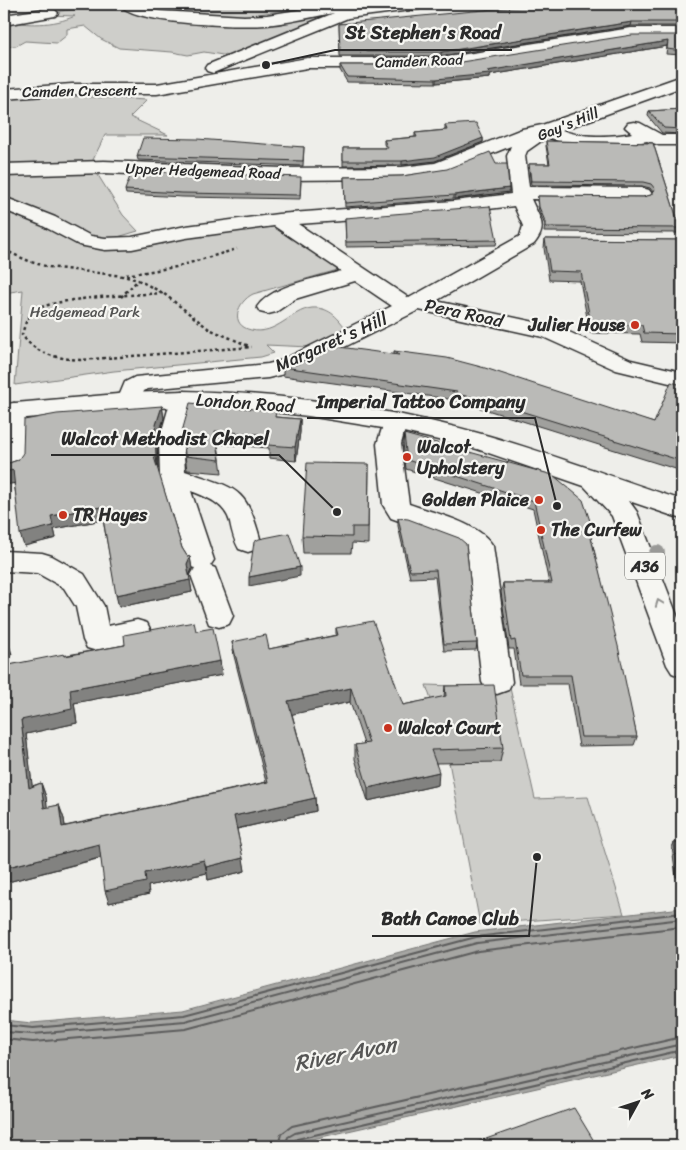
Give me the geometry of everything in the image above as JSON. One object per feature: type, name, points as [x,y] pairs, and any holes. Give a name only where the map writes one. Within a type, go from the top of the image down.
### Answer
[{"type":"street","points":[[127,4],[134,9],[160,16],[244,21],[267,20],[360,4]]},
{"type":"street","points":[[206,80],[202,76],[205,72],[217,66],[340,16],[419,4]]},
{"type":"street","points":[[4,20],[50,12]]},
{"type":"street","name":"Camden Road","points":[[156,89],[307,63],[441,63],[631,33],[656,31],[682,33]]},
{"type":"street","name":"Gay's Hill","points":[[537,240],[532,234],[533,226],[521,196],[516,156],[519,148],[546,130],[682,81]]},
{"type":"street","name":"Camden Crescent","points":[[4,94],[72,89],[156,89]]},
{"type":"street","points":[[604,110],[659,140],[682,140]]},
{"type":"street","points":[[546,130],[568,139],[618,141],[650,136]]},
{"type":"street","name":"Upper Hedgemead Road","points":[[4,170],[104,167],[282,174],[402,173],[439,168],[528,132],[546,130]]},
{"type":"street","points":[[4,203],[48,221],[86,241],[105,244],[132,243],[186,232],[278,220],[454,208],[521,196],[642,194]]},
{"type":"street","points":[[278,220],[358,273],[412,305]]},
{"type":"street","name":"Margaret's Hill","points":[[129,401],[133,386],[143,382],[268,371],[288,366],[412,305],[537,240]]},
{"type":"street","points":[[268,307],[287,294],[358,273]]},
{"type":"street","name":"Pera Road","points":[[412,305],[550,332],[624,364],[682,379]]},
{"type":"street","points":[[183,399],[172,441],[173,476],[219,616]]},
{"type":"street","name":"London Road","points":[[9,412],[129,401],[183,399],[237,400],[308,408],[395,422],[482,442],[682,510]]},
{"type":"street","points":[[9,412],[12,464]]},
{"type":"street","points":[[395,422],[389,444],[396,505],[400,511],[468,536],[480,546],[497,682]]},
{"type":"street","points":[[173,476],[212,490],[238,508],[248,542]]},
{"type":"street","name":"A36","points":[[589,479],[609,495],[624,512],[682,665]]},
{"type":"street","points":[[4,561],[42,563],[74,581],[90,606],[99,649],[137,630]]},
{"type":"path","points":[[123,276],[176,267],[242,247]]},
{"type":"path","points":[[4,252],[49,267],[123,276],[138,280],[163,292],[209,329],[252,347],[268,371]]},
{"type":"path","points":[[121,297],[138,280]]},
{"type":"path","points":[[163,292],[56,302],[35,310],[25,324],[22,335],[29,346],[52,358],[80,360],[252,347]]},
{"type":"green space","points":[[97,4],[119,4],[128,11],[186,18],[324,15],[324,18],[229,56],[204,52],[188,55],[119,48],[101,39],[85,26],[67,29],[67,35],[57,43],[25,41],[16,46],[4,47],[4,21],[31,24],[58,22],[75,16],[47,15]]},
{"type":"green space","points":[[187,4],[326,4],[245,16],[185,12],[166,7]]},
{"type":"green space","points":[[70,96],[147,100],[130,117],[168,135],[105,135],[91,164],[123,215],[138,231],[111,239],[98,239],[60,219],[4,198],[4,99]]},
{"type":"green space","name":"Hedgemead Park","points":[[4,204],[94,246],[194,234],[205,236],[287,222],[341,269],[253,294],[243,302],[240,308],[238,319],[240,323],[251,330],[260,331],[276,326],[304,310],[318,308],[332,313],[346,329],[310,347],[266,345],[274,353],[261,357],[114,371],[15,385],[23,290],[4,293]]},
{"type":"green space","points":[[426,685],[510,688],[535,799],[588,797],[624,914],[480,924],[445,741]]},
{"type":"water","name":"River Avon","points":[[682,908],[682,1055],[282,1146],[4,1146],[4,1020],[32,1023],[183,1010],[475,932]]},
{"type":"building","points":[[546,4],[682,4],[682,22],[632,22],[441,52],[340,52],[339,24]]},
{"type":"building","points":[[632,35],[682,35],[682,51],[667,49],[668,41],[487,71],[490,74],[436,79],[347,77],[340,65],[442,65]]},
{"type":"building","points":[[682,109],[682,129],[664,128],[649,111]]},
{"type":"building","points":[[476,123],[483,138],[435,157],[402,161],[343,161],[343,148],[388,148],[384,140],[417,137],[415,133],[447,130],[445,125]]},
{"type":"building","points":[[143,138],[197,139],[304,147],[303,161],[137,156]]},
{"type":"building","points":[[546,141],[653,143],[680,228],[545,227],[538,196],[643,197],[651,195],[655,189],[651,184],[643,182],[531,181],[529,164],[550,164]]},
{"type":"building","points":[[490,152],[496,164],[507,164],[509,188],[454,195],[345,203],[344,177],[402,176],[447,169]]},
{"type":"building","points":[[132,171],[301,177],[300,195],[125,190]]},
{"type":"building","points":[[490,206],[497,240],[346,242],[345,218]]},
{"type":"building","points":[[545,239],[682,240],[682,334],[644,333],[642,325],[591,324],[581,272],[550,271]]},
{"type":"building","points":[[332,346],[399,355],[394,351],[447,358],[485,368],[654,423],[671,382],[682,385],[682,461],[485,400],[456,394],[457,392],[283,367],[297,364]]},
{"type":"building","points":[[190,403],[276,411],[275,417],[300,419],[295,447],[268,445],[270,435],[215,431],[220,460],[185,456],[183,428]]},
{"type":"building","name":"TR Hayes","points":[[162,406],[155,428],[156,457],[154,457],[182,548],[187,556],[190,557],[187,564],[190,580],[116,595],[101,507],[51,516],[53,526],[20,534],[13,470],[4,472],[4,460],[9,463],[18,460],[23,453],[24,420],[57,414]]},
{"type":"building","points":[[404,434],[553,475],[583,500],[593,530],[589,530],[618,646],[637,737],[581,737],[571,675],[521,675],[515,640],[511,641],[503,583],[552,583],[534,501],[407,460]]},
{"type":"building","points":[[307,463],[369,464],[368,527],[352,527],[352,537],[302,536]]},
{"type":"building","points":[[398,518],[408,519],[459,538],[466,544],[477,643],[444,644],[436,570],[410,571]]},
{"type":"building","points":[[289,533],[300,567],[249,577],[254,542],[259,539]]},
{"type":"building","points":[[373,621],[403,705],[446,696],[445,686],[494,685],[503,748],[431,750],[439,772],[368,788],[355,745],[369,743],[351,688],[288,701],[315,798],[234,816],[243,858],[206,867],[204,860],[145,873],[146,882],[105,891],[99,844],[4,868],[4,666],[64,654],[65,656],[125,645],[124,635],[194,622],[196,631],[213,628],[220,661],[70,689],[72,709],[21,720],[29,788],[41,783],[44,808],[59,805],[62,827],[268,782],[232,642],[266,635],[269,649],[338,635],[336,628]]},
{"type":"building","points":[[674,843],[682,843],[682,873],[678,873]]},
{"type":"building","points":[[574,1108],[597,1146],[466,1146]]},
{"type":"place","name":"St Stephen's Road","points":[[266,65]]},
{"type":"place","name":"Julier House","points":[[635,325]]},
{"type":"place","name":"Walcot Upholstery","points":[[407,457]]},
{"type":"place","name":"Golden Plaice","points":[[539,500]]},
{"type":"place","name":"Imperial Tattoo Company","points":[[557,506]]},
{"type":"place","name":"Walcot Methodist Chapel","points":[[337,512]]},
{"type":"place","name":"TR Hayes","points":[[63,515]]},
{"type":"place","name":"The Curfew","points":[[541,530]]},
{"type":"place","name":"Walcot Court","points":[[388,728]]},
{"type":"place","name":"Bath Canoe Club","points":[[537,857]]}]
